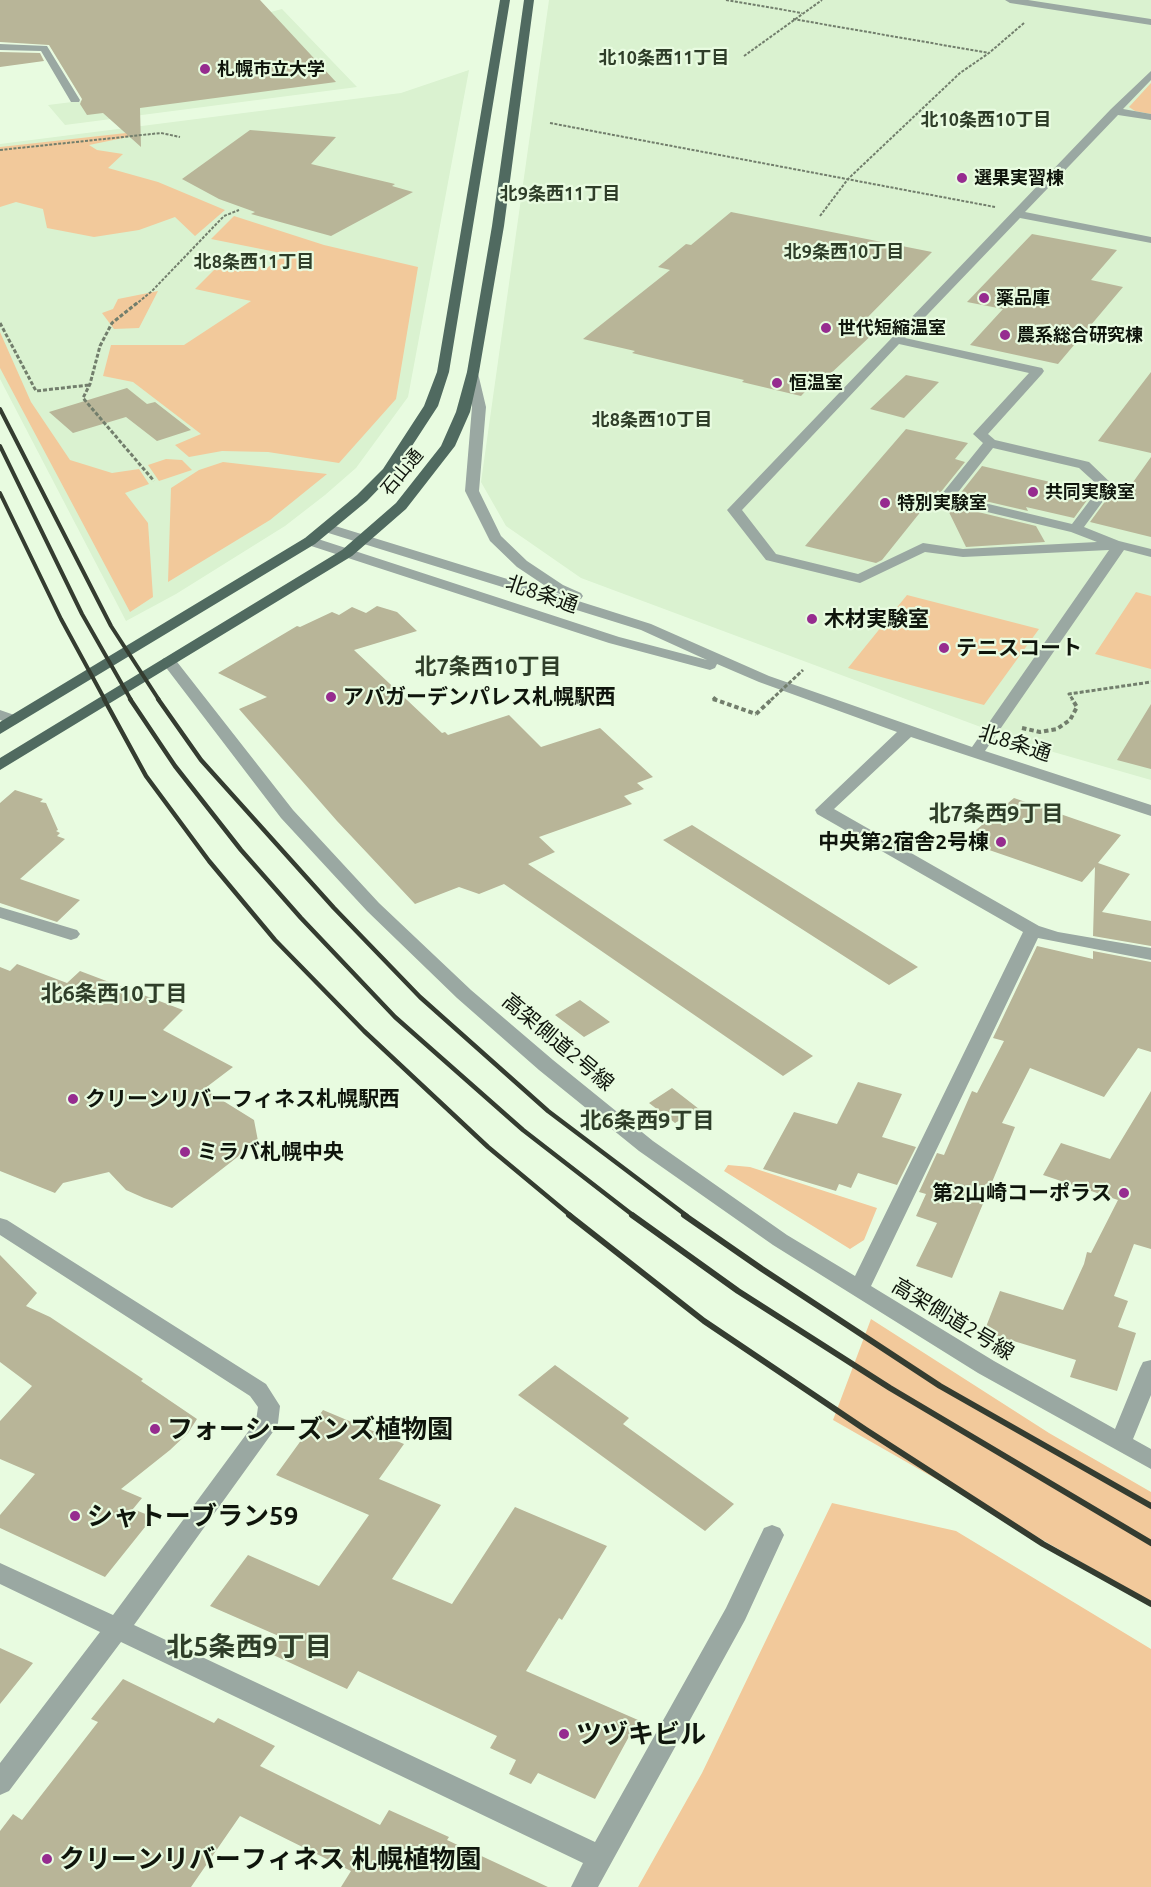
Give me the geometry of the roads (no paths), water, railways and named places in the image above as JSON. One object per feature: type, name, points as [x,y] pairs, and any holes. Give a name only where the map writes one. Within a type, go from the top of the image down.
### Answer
[{"type":"main road","name":"石山通","points":[[5,722],[310,541],[388,472],[430,406],[443,372],[505,0]]},
{"type":"main road","name":"石山通","points":[[0,765],[347,553],[401,506],[448,446],[463,412],[473,372],[498,226],[529,0]]},
{"type":"street","points":[[1010,0],[1151,22]]},
{"type":"street","points":[[0,47],[44,48],[75,100]]},
{"type":"street","points":[[1120,545],[963,553],[923,547],[860,579],[771,557],[734,510],[1151,74]]},
{"type":"street","points":[[1115,111],[1151,117]]},
{"type":"street","points":[[1017,214],[1151,240]]},
{"type":"street","points":[[896,340],[1038,371],[980,434],[990,443],[1084,465],[1107,486],[1077,529]]},
{"type":"street","points":[[473,372],[479,407],[472,491],[495,538],[522,564],[558,588],[646,627]]},
{"type":"street","points":[[990,443],[946,498],[1077,529],[1120,545],[1151,553]]},
{"type":"street","name":"北8条通","points":[[327,528],[646,627],[764,679],[1151,811]]},
{"type":"street","name":"北8条通","points":[[310,541],[614,640],[764,679]]},
{"type":"street","points":[[976,753],[1120,545]]},
{"type":"street","name":"高架側道2号線","points":[[170,661],[287,814],[373,907],[464,994],[646,1146],[780,1240],[859,1290],[986,1367],[1151,1460]]},
{"type":"street","points":[[908,730],[823,810],[1033,930],[1056,937],[1151,954]]},
{"type":"street","points":[[0,912],[71,934]]},
{"type":"street","points":[[859,1290],[1033,930]]},
{"type":"street","points":[[0,1225],[258,1390],[269,1406],[267,1423],[0,1783]]},
{"type":"street","points":[[1120,1443],[1151,1368]]},
{"type":"street","points":[[584,1887],[736,1613],[772,1535]]},
{"type":"street","points":[[0,1573],[600,1858]]},
{"type":"railway","points":[[0,409],[111,626],[159,700]]},
{"type":"railway","points":[[0,446],[82,614],[131,700]]},
{"type":"railway","points":[[0,493],[61,619],[105,700]]},
{"type":"railway","points":[[104,699],[146,776],[209,861],[275,940],[364,1031],[488,1147],[571,1216]]},
{"type":"railway","points":[[130,699],[175,766],[241,850],[301,918],[395,1017],[523,1130],[634,1216]]},
{"type":"railway","points":[[158,699],[201,760],[334,908],[420,997],[548,1111],[687,1216]]},
{"type":"railway","points":[[569,1215],[704,1321],[866,1430],[1043,1544],[1151,1604]]},
{"type":"railway","points":[[632,1215],[738,1291],[890,1388],[1151,1543]]},
{"type":"railway","points":[[684,1215],[940,1386],[1151,1506]]},
{"type":"place","name":"札幌市立大学","points":[[205,69]]},
{"type":"place","name":"選果実習棟","points":[[962,178]]},
{"type":"place","name":"薬品庫","points":[[984,298]]},
{"type":"place","name":"世代短縮温室","points":[[826,328]]},
{"type":"place","name":"農系総合研究棟","points":[[1005,335]]},
{"type":"place","name":"恒温室","points":[[777,383]]},
{"type":"place","name":"共同実験室","points":[[1033,492]]},
{"type":"place","name":"特別実験室","points":[[885,503]]},
{"type":"place","name":"木材実験室","points":[[812,619]]},
{"type":"place","name":"テニスコート","points":[[944,648]]},
{"type":"place","name":"アパガーデンパレス札幌駅西","points":[[331,697]]},
{"type":"place","name":"中央第2宿舎2号棟","points":[[1001,842]]},
{"type":"place","name":"クリーンリバーフィネス札幌駅西","points":[[73,1099]]},
{"type":"place","name":"ミラバ札幌中央","points":[[185,1152]]},
{"type":"place","name":"第2山崎コーポラス","points":[[1124,1193]]},
{"type":"place","name":"フォーシーズンズ植物園","points":[[155,1429]]},
{"type":"place","name":"シャトーブラン59","points":[[75,1516]]},
{"type":"place","name":"ツヅキビル","points":[[564,1734]]},
{"type":"place","name":"クリーンリバーフィネス 札幌植物園","points":[[47,1859]]},
{"type":"district","name":"北10条西11丁目","points":[[664,58]]},
{"type":"district","name":"北10条西10丁目","points":[[986,120]]},
{"type":"district","name":"北9条西11丁目","points":[[560,194]]},
{"type":"district","name":"北9条西10丁目","points":[[844,252]]},
{"type":"district","name":"北8条西11丁目","points":[[254,262]]},
{"type":"district","name":"北8条西10丁目","points":[[652,420]]},
{"type":"district","name":"北7条西10丁目","points":[[488,667]]},
{"type":"district","name":"北7条西9丁目","points":[[996,814]]},
{"type":"district","name":"北6条西10丁目","points":[[114,994]]},
{"type":"district","name":"北6条西9丁目","points":[[647,1121]]},
{"type":"district","name":"北5条西9丁目","points":[[249,1647]]}]
